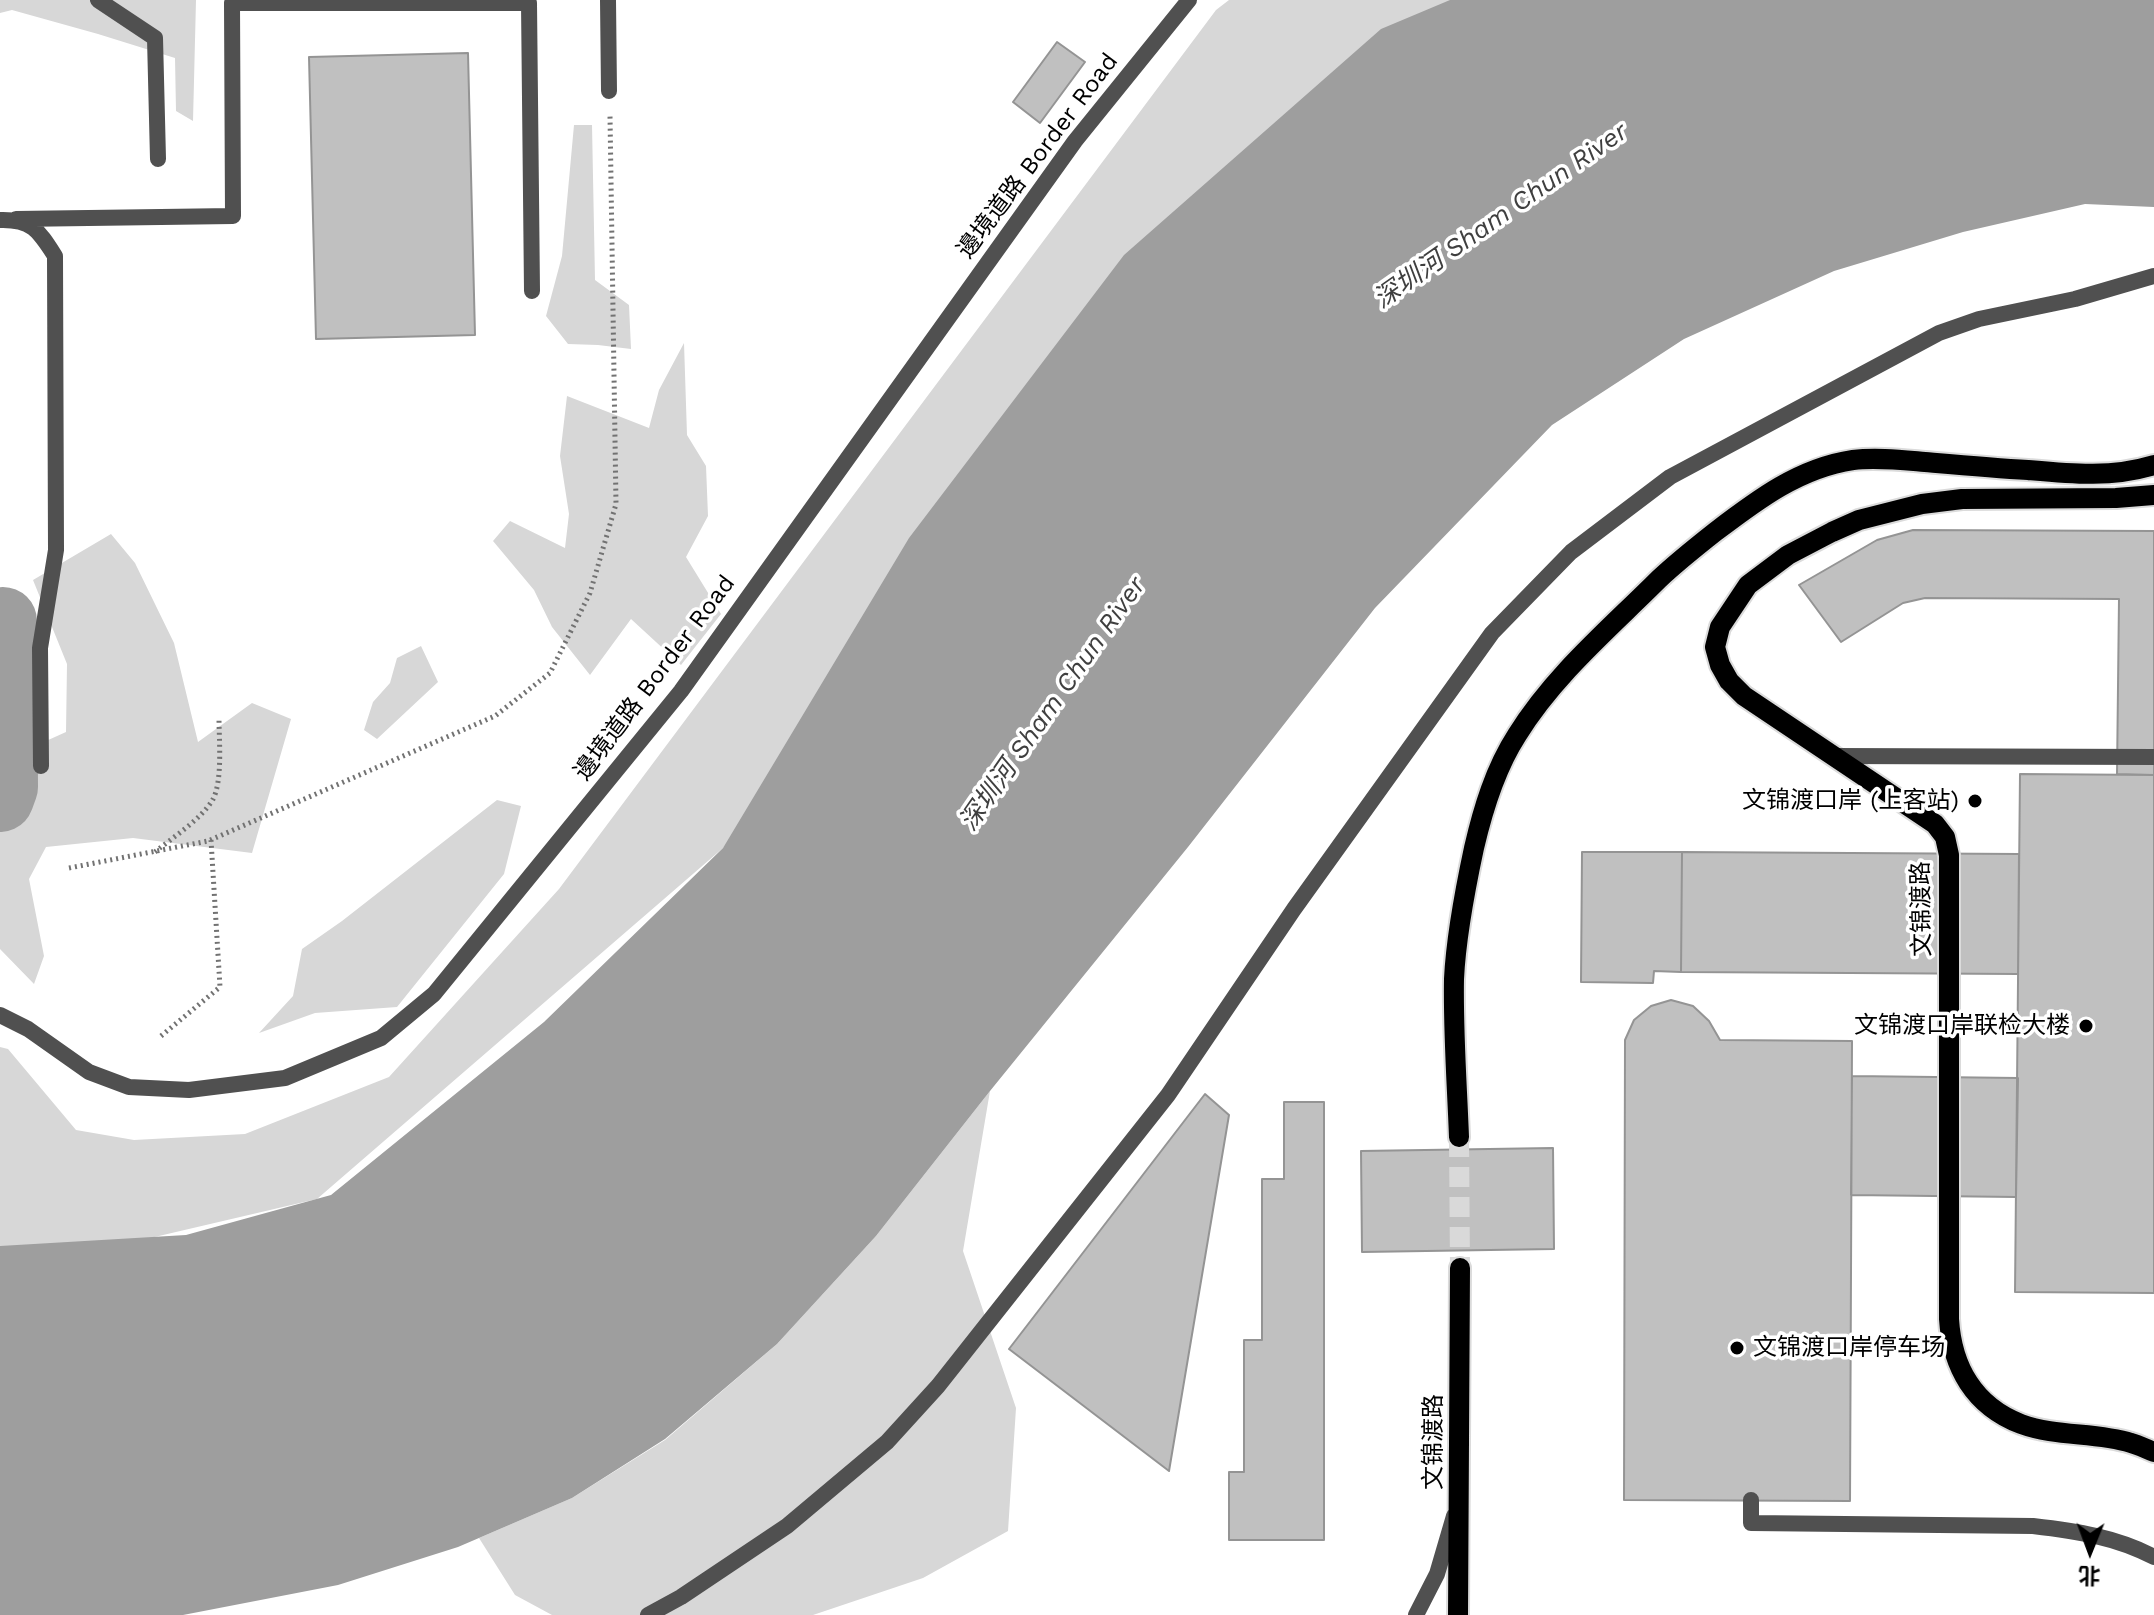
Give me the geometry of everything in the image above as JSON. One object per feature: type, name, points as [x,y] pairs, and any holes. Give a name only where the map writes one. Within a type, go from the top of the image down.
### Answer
[{"type":"main road","points":[[1459,1137],[1454,976],[1468,874],[1491,787],[1515,737],[1540,702],[1573,664],[1676,562],[1776,489],[1798,476],[1825,466],[1856,460],[1890,460],[2084,475],[2129,472],[2154,465]]},
{"type":"main road","name":"文锦渡路","points":[[2154,495],[1962,499],[1922,504],[1859,520],[1788,555],[1748,585],[1720,627],[1715,647],[1729,681],[1744,696],[1935,824],[1945,837],[1949,855],[1949,1319],[1955,1360],[1965,1379],[1980,1398],[1997,1412],[2021,1424],[2130,1443],[2154,1452]]},
{"type":"main road","name":"文锦渡路","points":[[1458,1615],[1460,1268]]},
{"type":"lane","points":[[98,0],[155,38],[158,159]]},
{"type":"lane","points":[[608,0],[609,91]]},
{"type":"lane","name":"邊境道路 Border Road","points":[[0,1015],[28,1029],[89,1072],[129,1087],[189,1090],[285,1078],[381,1038],[434,994],[681,691],[1075,141],[1189,0]]},
{"type":"lane","points":[[8,220],[233,216],[232,3],[529,3],[532,291]]},
{"type":"lane","points":[[8,220],[37,228],[55,256],[56,550],[40,648],[41,766]]},
{"type":"lane","points":[[648,1615],[681,1597],[787,1526],[887,1442],[938,1386],[1168,1095],[1294,909],[1492,633],[1571,552],[1670,477],[1939,333],[1979,319],[2075,299],[2154,276]]},
{"type":"lane","points":[[1834,756],[2154,757]]},
{"type":"lane","points":[[1416,1615],[1437,1574],[1459,1496]]},
{"type":"lane","points":[[1751,1500],[1751,1523],[2033,1526],[2104,1538],[2154,1557]]},
{"type":"path","points":[[69,868],[211,840],[495,716],[550,673],[590,593],[616,504],[609,91]]},
{"type":"path","points":[[154,852],[197,817],[213,799],[219,767],[219,719]]},
{"type":"path","points":[[161,1036],[220,987],[211,840]]},
{"type":"shaded area","points":[[0,0],[196,0],[193,121],[176,111],[175,58],[12,10],[0,13]]},
{"type":"shaded area","points":[[1229,0],[1458,0],[723,848],[317,1199],[52,1261],[0,1256],[0,1047],[8,1049],[76,1130],[134,1140],[245,1134],[389,1077],[559,889],[1216,10]]},
{"type":"shaded area","points":[[574,125],[592,125],[595,280],[629,305],[631,349],[568,344],[546,316],[562,256]]},
{"type":"shaded area","points":[[684,343],[687,435],[706,466],[708,516],[686,557],[721,614],[681,665],[631,619],[590,675],[552,627],[534,590],[493,541],[510,521],[565,548],[569,514],[560,456],[567,396],[649,428],[659,390]]},
{"type":"shaded area","points":[[111,534],[135,563],[174,643],[198,742],[252,703],[291,719],[252,853],[133,838],[46,847],[29,879],[44,956],[34,984],[0,949],[0,736],[26,750],[66,732],[67,664],[33,580]]},
{"type":"shaded area","points":[[421,646],[438,682],[377,739],[364,730],[373,702],[390,683],[397,658]]},
{"type":"shaded area","points":[[497,800],[521,806],[504,874],[397,1007],[315,1013],[259,1033],[293,996],[302,949]]},
{"type":"shaded area","points":[[990,1091],[963,1251],[1016,1408],[1008,1531],[923,1578],[813,1615],[552,1615],[515,1595],[479,1538],[572,1498],[665,1440],[777,1344],[876,1236]]},
{"type":"water","name":"深圳河 Sham Chun River","points":[[1450,0],[2154,0],[2154,207],[2085,204],[1963,232],[1834,271],[1684,339],[1552,425],[1375,608],[876,1236],[777,1344],[665,1439],[572,1498],[458,1547],[338,1585],[183,1615],[0,1615],[0,1246],[186,1235],[331,1195],[544,1022],[723,848],[909,538],[1124,255],[1381,29]]},
{"type":"building","points":[[1057,42],[1085,62],[1040,123],[1013,102]]},
{"type":"building","points":[[468,53],[475,335],[316,339],[309,57]]},
{"type":"building","points":[[1913,530],[2154,531],[2154,775],[2117,774],[2119,599],[1925,598],[1903,603],[1841,642],[1799,585],[1877,540]]},
{"type":"building","name":"文锦渡口岸联检大楼","points":[[2020,774],[2154,775],[2154,1293],[2015,1292]]},
{"type":"building","points":[[1582,852],[1682,852],[1681,972],[1654,971],[1653,983],[1581,982]]},
{"type":"building","points":[[1682,852],[2019,854],[2018,974],[1681,972]]},
{"type":"building","name":"文锦渡口岸停车场","points":[[1671,1000],[1693,1006],[1709,1021],[1720,1040],[1852,1041],[1850,1501],[1624,1500],[1625,1040],[1634,1020],[1651,1006]]},
{"type":"building","points":[[1852,1076],[2018,1078],[2016,1197],[1851,1195]]},
{"type":"building","points":[[1205,1094],[1229,1115],[1169,1471],[1009,1349]]},
{"type":"building","points":[[1284,1102],[1324,1102],[1324,1540],[1229,1540],[1229,1472],[1244,1472],[1244,1340],[1262,1340],[1262,1179],[1284,1179]]},
{"type":"building","points":[[1553,1148],[1554,1249],[1362,1252],[1361,1151]]},
{"type":"waterway","points":[[0,798],[4,787],[3,621]]},
{"type":"tunnel","points":[[1459,1137],[1460,1268]]},
{"type":"place","name":"文锦渡口岸 (上客站)","points":[[1975,801]]},
{"type":"place","name":"文锦渡口岸联检大楼","points":[[2086,1026]]},
{"type":"place","name":"文锦渡口岸停车场","points":[[1737,1348]]}]
